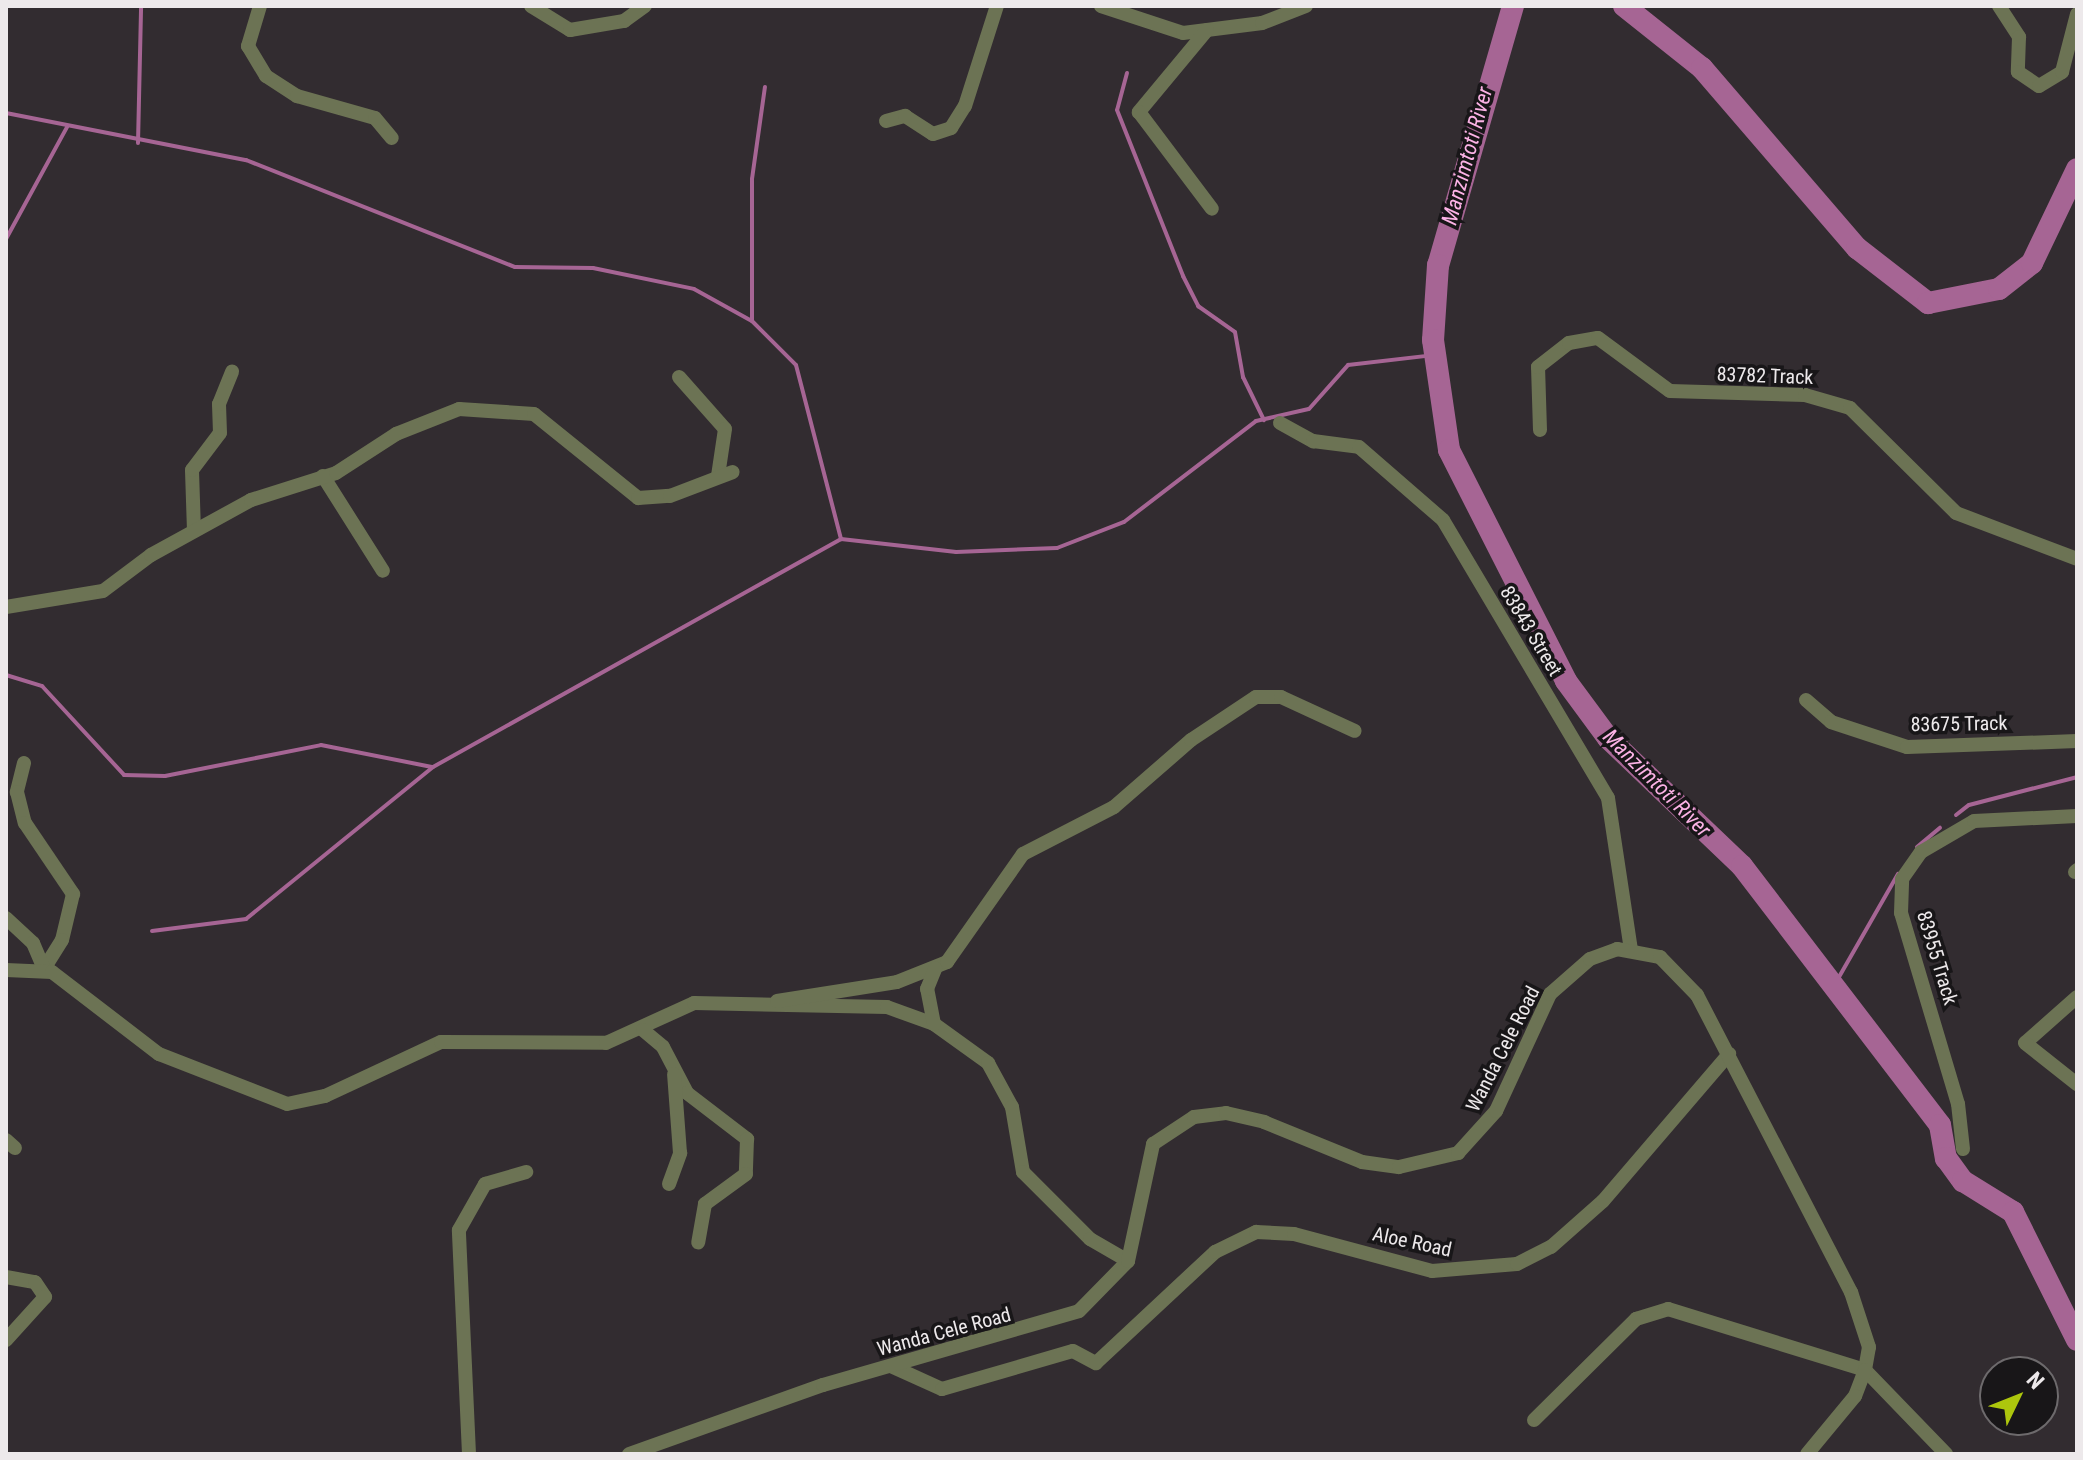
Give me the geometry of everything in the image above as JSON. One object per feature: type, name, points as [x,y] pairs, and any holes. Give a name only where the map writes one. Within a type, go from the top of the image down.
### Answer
[{"type":"street","points":[[260,6],[248,46],[266,76],[297,96],[375,118],[392,138]]},
{"type":"street","points":[[531,6],[570,30],[624,21],[645,6]]},
{"type":"street","points":[[886,121],[905,116],[933,134],[951,128],[965,106],[997,6]]},
{"type":"street","points":[[1101,6],[1163,29],[1207,30],[1262,23],[1306,6]]},
{"type":"street","points":[[1999,6],[2019,37],[2018,72],[2039,86],[2062,72],[2077,14]]},
{"type":"street","points":[[1207,30],[1139,112],[1212,209]]},
{"type":"street","name":"83782 Track","points":[[1540,430],[1538,367],[1569,343],[1598,338],[1670,391],[1805,395],[1850,408],[1956,513],[2077,559]]},
{"type":"street","points":[[194,531],[192,470],[220,433],[219,404],[232,371]]},
{"type":"street","points":[[6,607],[103,591],[194,531],[277,488],[323,476],[396,434],[476,406],[546,420],[602,475],[638,498],[670,496],[726,474],[725,429],[679,377]]},
{"type":"street","name":"83843 Street","points":[[1280,423],[1313,441],[1359,447],[1443,520],[1608,798],[1629,899],[1631,950]]},
{"type":"street","points":[[323,476],[383,571]]},
{"type":"street","points":[[765,1004],[935,969],[956,953],[998,880],[1023,854],[1114,807],[1191,740],[1256,697],[1281,697],[1355,731]]},
{"type":"street","name":"83675 Track","points":[[1806,700],[1840,725],[1907,747],[2077,741]]},
{"type":"street","points":[[24,763],[17,792],[25,823],[73,894],[62,940],[44,969]]},
{"type":"street","name":"83955 Track","points":[[1963,1149],[1958,1104],[1901,913],[1902,879],[1921,852],[1974,821],[2077,816]]},
{"type":"street","points":[[6,918],[33,943],[44,969],[159,1054],[287,1104],[325,1096],[441,1042],[557,1048],[643,1030],[694,1003],[887,1007],[934,1024],[988,1063],[1003,1083],[1028,1179],[1090,1239],[1128,1261]]},
{"type":"street","points":[[1631,950],[1660,957],[1683,975],[1729,1054],[1851,1292],[1869,1347],[1865,1370],[1855,1396],[1807,1454]]},
{"type":"street","name":"Wanda Cele Road","points":[[629,1454],[891,1366],[1079,1311],[1128,1261],[1142,1170],[1153,1144],[1174,1126],[1226,1113],[1331,1153],[1399,1167],[1458,1153],[1496,1111],[1550,994],[1590,959],[1631,950]]},
{"type":"street","points":[[6,970],[44,969]]},
{"type":"street","points":[[934,1024],[927,989],[935,969]]},
{"type":"street","points":[[2077,997],[2025,1043],[2077,1084]]},
{"type":"street","points":[[643,1030],[673,1065],[687,1093],[742,1130],[750,1155],[746,1174],[700,1212],[698,1242]]},
{"type":"street","name":"Aloe Road","points":[[891,1366],[942,1389],[1073,1351],[1096,1363],[1215,1252],[1256,1232],[1294,1234],[1432,1271],[1517,1264],[1551,1247],[1603,1201],[1729,1054]]},
{"type":"street","points":[[669,1184],[680,1153],[673,1065]]},
{"type":"street","points":[[469,1454],[459,1230],[485,1184],[526,1172]]},
{"type":"street","points":[[6,1277],[39,1284],[45,1297],[6,1340]]},
{"type":"street","points":[[1534,1420],[1636,1319],[1660,1309],[1865,1370],[1946,1454]]},
{"type":"waterway","points":[[138,143],[141,6]]},
{"type":"waterway","name":"Manzimtoti River","points":[[1513,6],[1438,265],[1433,340],[1449,450],[1566,681],[1608,738],[1742,866],[1940,1125],[1946,1158],[1963,1181],[2013,1212],[2077,1340]]},
{"type":"waterway","name":"Manzimtoti River","points":[[1624,6],[1702,68],[1857,248],[1928,303],[1999,289],[2032,263],[2077,169]]},
{"type":"waterway","points":[[1127,73],[1117,110],[1183,276],[1198,306],[1235,332],[1243,377],[1264,420]]},
{"type":"waterway","points":[[752,320],[752,179],[765,87]]},
{"type":"waterway","points":[[6,113],[246,160],[515,267],[593,268],[694,289],[752,321],[796,365],[841,539]]},
{"type":"waterway","points":[[6,239],[67,127]]},
{"type":"waterway","points":[[152,931],[246,919],[433,767],[841,539],[956,552],[1057,548],[1124,522],[1256,421],[1309,409],[1348,365],[1435,355]]},
{"type":"waterway","points":[[6,675],[42,686],[124,775],[165,776],[321,745],[432,767]]},
{"type":"waterway","points":[[1956,815],[1969,805],[2077,777]]},
{"type":"waterway","points":[[1917,847],[1940,828]]},
{"type":"waterway","points":[[1835,984],[1898,874]]}]
